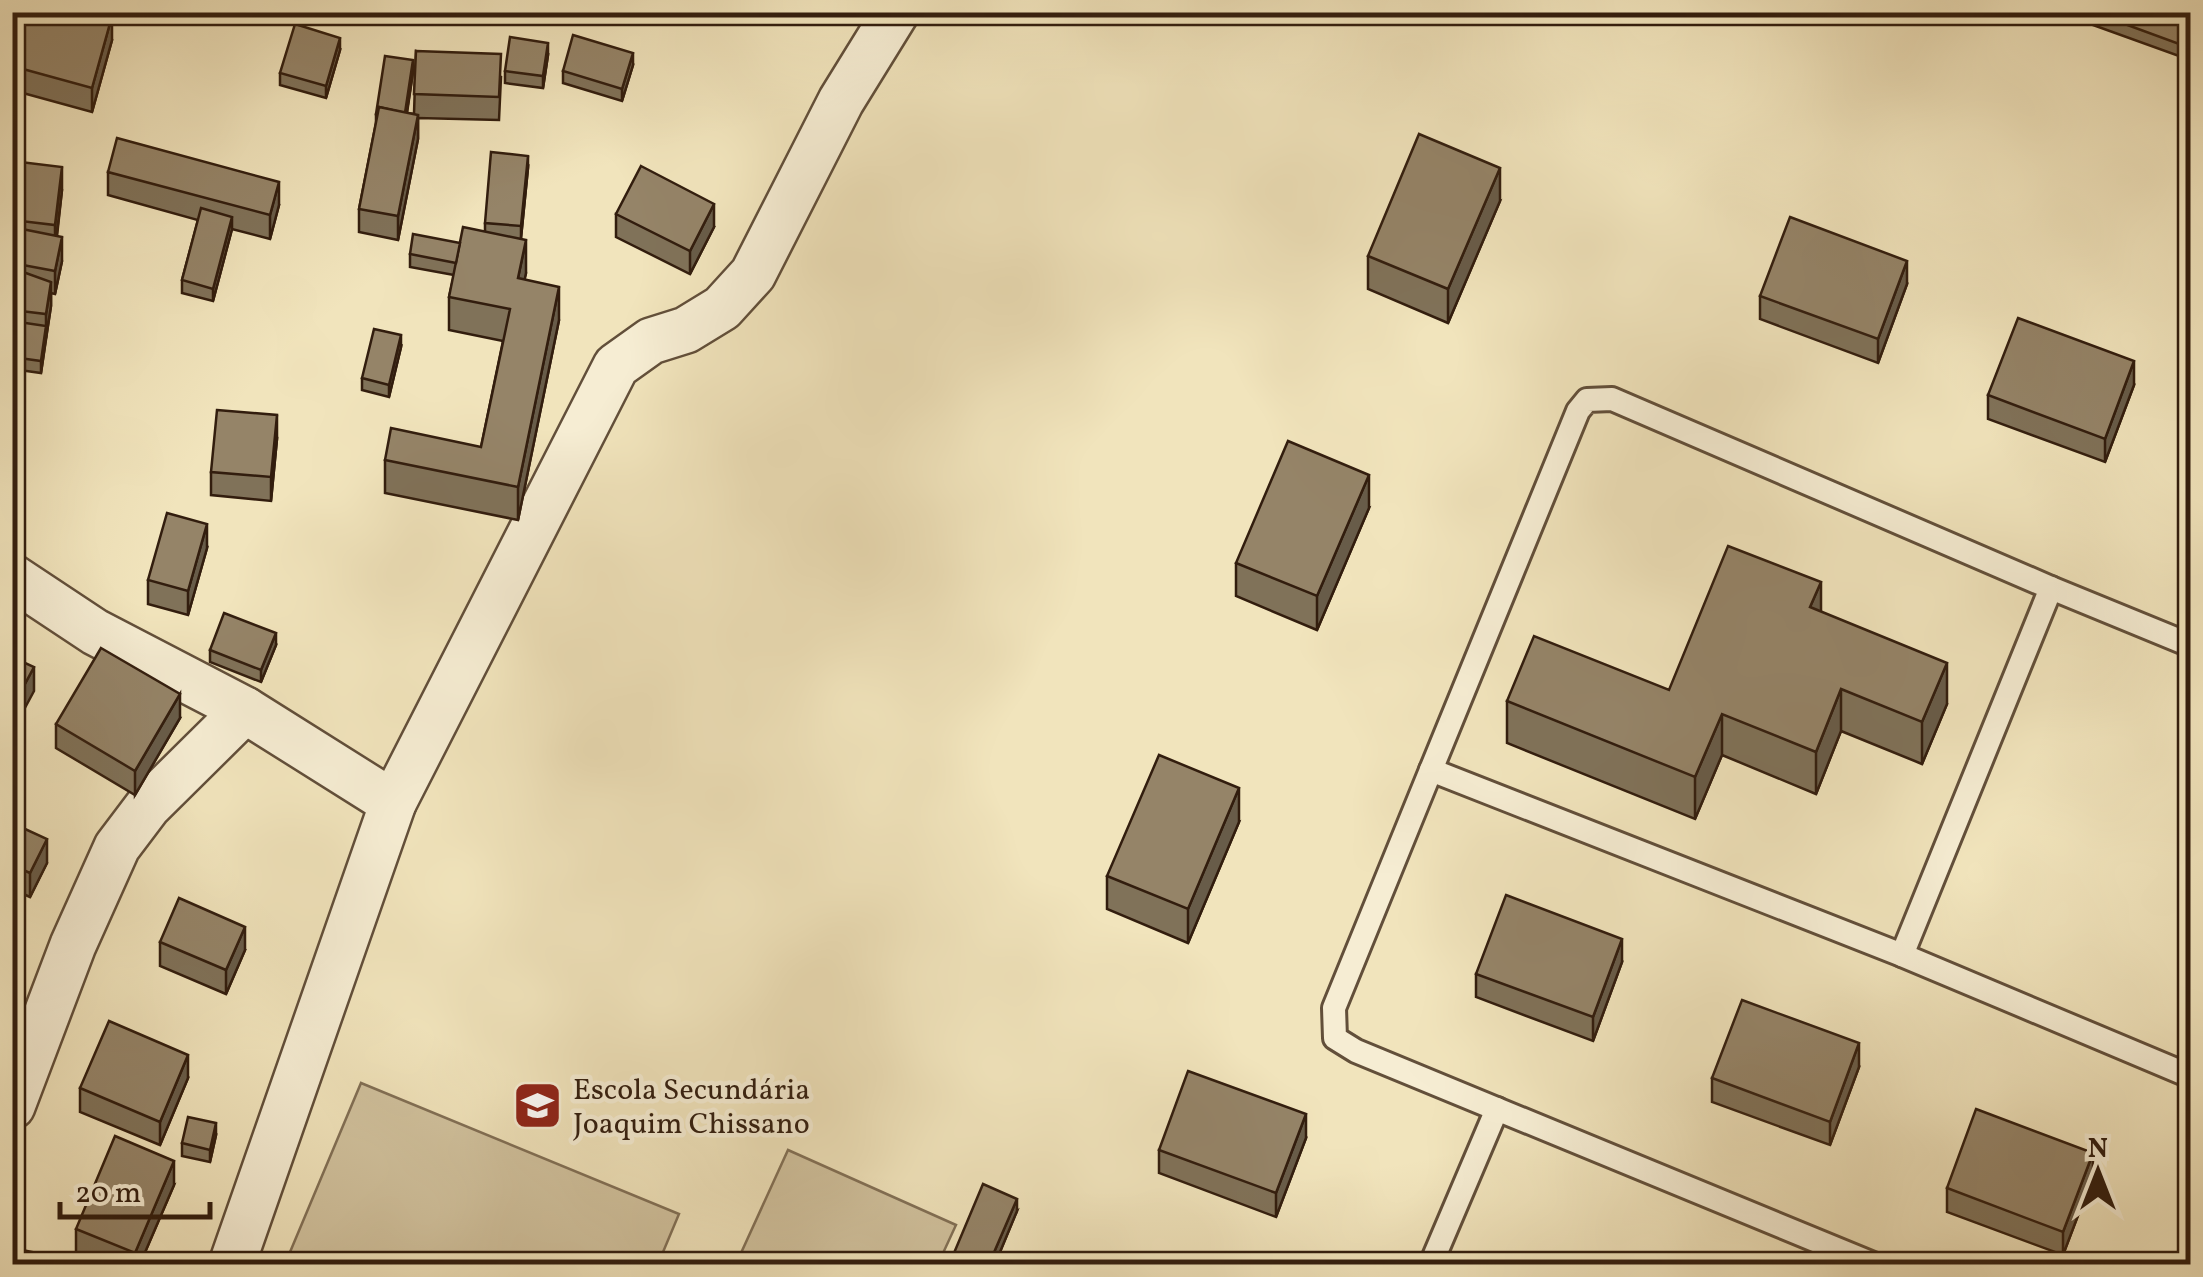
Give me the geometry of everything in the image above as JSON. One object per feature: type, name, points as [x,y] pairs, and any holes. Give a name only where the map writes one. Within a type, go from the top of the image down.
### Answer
[{"type":"street","points":[[232,1264],[393,803],[616,366],[651,341],[686,330],[722,308],[753,274],[842,101],[896,12]]},
{"type":"street","points":[[12,577],[95,632],[245,710],[393,803]]},
{"type":"street","points":[[12,1106],[73,944],[117,848],[148,806],[245,710]]},
{"type":"lane","points":[[1873,1264],[1496,1110],[1334,1038],[1334,1008],[1578,412],[1587,400],[1612,399],[2190,645]]},
{"type":"lane","points":[[1902,954],[2051,588]]},
{"type":"lane","points":[[1432,770],[1902,954],[2190,1076]]},
{"type":"lane","points":[[1431,1264],[1496,1110]]},
{"type":"shaded area","points":[[361,1083],[679,1214],[658,1264],[285,1264]]},
{"type":"shaded area","points":[[788,1150],[956,1225],[938,1264],[736,1264]]},
{"type":"building","points":[[12,12],[98,12],[112,16],[92,88],[12,66]]},
{"type":"building","points":[[2092,12],[2190,12],[2190,48]]},
{"type":"building","points":[[295,24],[340,38],[326,86],[280,73]]},
{"type":"building","points":[[573,35],[633,53],[622,89],[563,71]]},
{"type":"building","points":[[510,37],[548,43],[543,76],[505,71]]},
{"type":"building","points":[[416,51],[501,54],[499,97],[414,94]]},
{"type":"building","points":[[385,56],[413,60],[405,113],[379,107],[376,114]]},
{"type":"building","points":[[379,107],[418,115],[398,216],[359,209]]},
{"type":"building","points":[[1419,134],[1500,168],[1448,289],[1368,256]]},
{"type":"building","points":[[117,138],[279,182],[270,215],[108,172]]},
{"type":"building","points":[[491,152],[528,156],[521,226],[485,223]]},
{"type":"building","points":[[12,161],[62,167],[55,225],[12,220]]},
{"type":"building","points":[[641,166],[714,204],[690,251],[616,214]]},
{"type":"building","points":[[201,208],[232,217],[213,289],[182,280]]},
{"type":"building","points":[[1790,217],[1907,261],[1878,339],[1760,296]]},
{"type":"building","points":[[12,227],[62,237],[55,271],[12,263]]},
{"type":"building","points":[[463,227],[526,240],[518,278],[559,287],[518,487],[385,460],[391,428],[481,447],[510,309],[449,297]]},
{"type":"building","points":[[413,234],[460,243],[456,263],[410,254]]},
{"type":"building","points":[[12,268],[51,282],[46,314],[12,310]]},
{"type":"building","points":[[2018,318],[2134,361],[2105,439],[1988,395]]},
{"type":"building","points":[[12,321],[46,326],[41,361],[12,357]]},
{"type":"building","points":[[374,329],[401,335],[389,385],[362,378]]},
{"type":"building","points":[[217,410],[277,415],[271,477],[211,472]]},
{"type":"building","points":[[1288,441],[1369,475],[1317,596],[1236,563]]},
{"type":"building","points":[[167,513],[207,524],[188,591],[148,580]]},
{"type":"building","points":[[1728,546],[1821,582],[1810,607],[1947,663],[1922,722],[1841,689],[1816,752],[1722,714],[1695,777],[1507,701],[1534,636],[1669,690]]},
{"type":"building","points":[[224,613],[276,633],[261,670],[210,650]]},
{"type":"building","points":[[101,648],[180,694],[135,771],[56,724]]},
{"type":"building","points":[[12,657],[34,667],[12,708]]},
{"type":"building","points":[[1159,755],[1239,788],[1188,909],[1107,876]]},
{"type":"building","points":[[12,823],[47,839],[30,873],[12,865]]},
{"type":"building","points":[[1506,895],[1622,939],[1593,1017],[1476,974]]},
{"type":"building","points":[[179,898],[245,927],[226,970],[160,942]]},
{"type":"building","points":[[1742,1000],[1859,1043],[1830,1122],[1712,1078]]},
{"type":"building","points":[[109,1021],[188,1055],[160,1122],[80,1088]]},
{"type":"building","points":[[1188,1071],[1306,1114],[1276,1193],[1159,1150]]},
{"type":"building","points":[[1976,1109],[2093,1153],[2063,1232],[1947,1188]]},
{"type":"building","points":[[188,1117],[216,1123],[210,1150],[182,1143]]},
{"type":"building","points":[[115,1136],[174,1161],[135,1253],[76,1229]]},
{"type":"building","points":[[983,1184],[1017,1199],[989,1264],[954,1253]]},
{"type":"building","points":[[2190,1243],[2190,1264],[2182,1264]]},
{"type":"building","points":[[12,1248],[32,1252],[29,1264],[12,1264]]},
{"type":"place","name":"Escola Secundária Joaquim Chissano","points":[[538,1106]]}]
